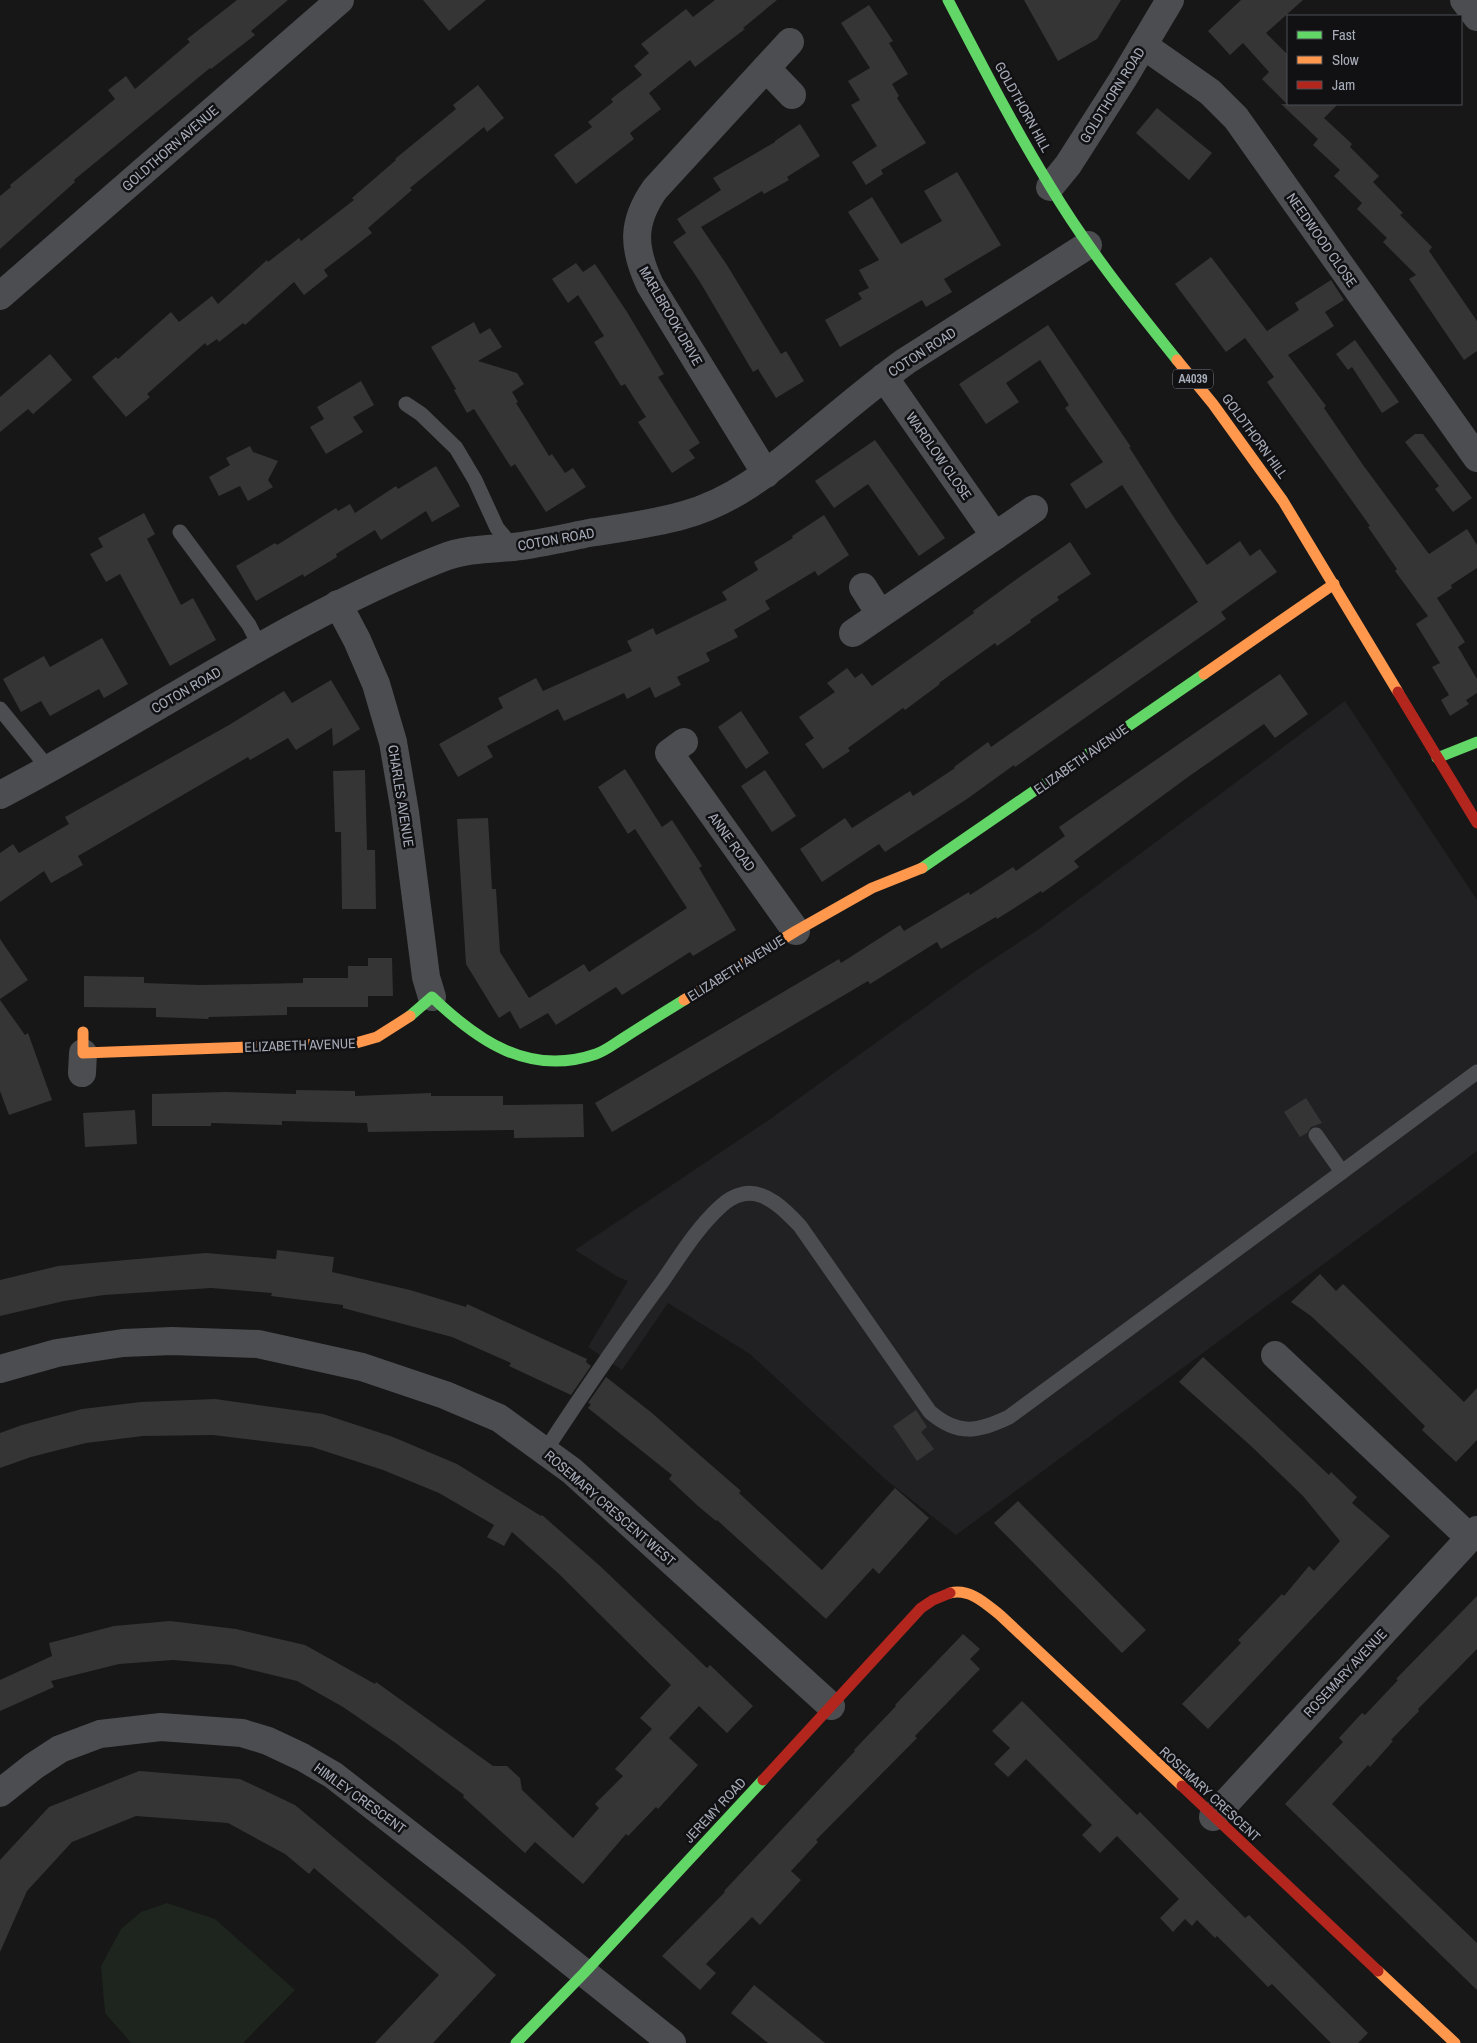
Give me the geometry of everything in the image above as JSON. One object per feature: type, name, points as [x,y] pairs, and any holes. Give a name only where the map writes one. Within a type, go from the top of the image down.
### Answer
[{"type":"street","name":"GOLDTHORN AVENUE","points":[[0,296],[340,0]]},
{"type":"street","name":"GOLDTHORN HILL","points":[[948,0],[1004,107],[1050,187],[1088,245],[1129,300],[1213,404],[1249,452],[1282,501],[1477,823]]},
{"type":"street","name":"GOLDTHORN ROAD","points":[[1050,187],[1068,165],[1170,0]]},
{"type":"street","points":[[1464,0],[1477,17]]},
{"type":"street","name":"MARLBROOK DRIVE","points":[[766,474],[650,285],[640,265],[636,243],[638,222],[645,203],[655,189],[790,42]]},
{"type":"street","name":"NEEDWOOD CLOSE","points":[[1143,45],[1210,92],[1236,118],[1477,458]]},
{"type":"street","points":[[766,68],[792,95]]},
{"type":"street","name":"COTON ROAD","points":[[0,794],[49,769],[338,604],[445,556],[487,547],[513,547],[685,515],[712,506],[742,490],[766,474],[884,377],[1088,245]]},
{"type":"street","name":"WARDLOW CLOSE","points":[[884,377],[994,536]]},
{"type":"street","points":[[853,633],[1034,509]]},
{"type":"street","name":"ELIZABETH AVENUE","points":[[82,1053],[356,1044],[369,1041],[408,1019],[432,997],[457,1022],[476,1036],[511,1054],[532,1060],[557,1061],[581,1059],[597,1054],[796,931],[872,888],[921,870],[1334,584]]},
{"type":"street","points":[[863,588],[880,614]]},
{"type":"street","name":"CHARLES AVENUE","points":[[338,604],[357,640],[376,684],[393,742],[405,812],[426,977],[432,997]]},
{"type":"street","points":[[1437,758],[1477,742]]},
{"type":"street","name":"ANNE ROAD","points":[[669,753],[796,931]]},
{"type":"street","name":"ROSEMARY CRESCENT WEST","points":[[0,1368],[57,1353],[123,1343],[172,1341],[258,1344],[362,1367],[446,1395],[499,1418],[572,1470],[831,1706]]},
{"type":"street","points":[[1275,1355],[1473,1534]]},
{"type":"street","name":"ROSEMARY AVENUE","points":[[1212,1817],[1473,1534]]},
{"type":"street","name":"ROSEMARY CRESCENT","points":[[936,1598],[958,1591],[970,1593],[980,1598],[1000,1615],[1212,1817],[1455,2043]]},
{"type":"street","name":"JEREMY ROAD","points":[[516,2043],[584,1973],[922,1608],[936,1598]]},
{"type":"street","name":"HIMLEY CRESCENT","points":[[0,1793],[34,1766],[60,1749],[100,1734],[161,1727],[224,1731],[268,1740],[333,1775],[672,2043]]},
{"type":"lane","points":[[406,404],[421,414],[456,448],[475,480],[497,528],[513,547]]},
{"type":"lane","points":[[180,532],[249,625],[260,647]]},
{"type":"lane","points":[[0,709],[49,769]]},
{"type":"lane","points":[[545,1451],[606,1359],[692,1239],[729,1199],[744,1194],[760,1195],[788,1212],[800,1226],[930,1412],[944,1424],[958,1428],[976,1429],[990,1426],[1009,1418],[1477,1072]]},
{"type":"lane","points":[[1316,1135],[1342,1172]]},
{"type":"shaded area","points":[[1345,701],[1477,900],[1477,1151],[956,1535],[885,1479],[750,1354],[668,1303],[622,1370],[588,1347],[628,1281],[618,1277],[575,1250],[766,1122],[974,972],[1039,929]]},
{"type":"shaded area","points":[[167,1903],[215,1919],[295,1990],[243,2043],[131,2043],[105,2013],[101,1966],[121,1929],[141,1912]]},
{"type":"building","points":[[237,0],[288,0],[251,31],[255,35],[210,68],[74,180],[75,182],[0,249],[0,196],[11,187],[10,185],[115,99],[108,90],[126,76],[135,89],[190,42],[187,39]]},
{"type":"building","points":[[423,0],[486,0],[449,31]]},
{"type":"building","points":[[715,0],[777,0],[743,28],[745,29],[695,67],[690,60],[649,93],[661,109],[630,133],[634,139],[576,184],[554,155],[592,127],[588,122],[613,102],[611,99],[642,75],[634,66],[649,53],[641,44],[686,9],[693,17]]},
{"type":"building","points":[[1024,0],[1121,0],[1097,39],[1058,61]]},
{"type":"building","points":[[1241,0],[1303,0],[1266,33],[1287,54],[1287,104],[1262,79],[1269,72],[1243,43],[1230,55],[1208,31]]},
{"type":"building","points":[[869,5],[893,41],[889,43],[908,74],[892,84],[899,96],[897,98],[926,143],[881,170],[883,174],[866,185],[852,162],[877,146],[851,105],[860,100],[848,81],[870,68],[841,23]]},
{"type":"building","points":[[478,85],[504,118],[487,132],[484,127],[410,188],[412,190],[368,228],[372,233],[324,270],[328,276],[304,295],[294,282],[245,325],[243,323],[219,342],[217,339],[207,346],[205,343],[147,394],[150,397],[126,417],[92,377],[116,357],[118,359],[171,312],[179,322],[212,296],[218,304],[267,260],[268,262],[299,238],[301,241],[354,200],[352,198],[395,159],[456,109],[453,105]]},
{"type":"building","points":[[1281,104],[1337,105],[1324,118],[1352,144],[1350,147],[1379,176],[1373,182],[1403,213],[1400,215],[1432,247],[1429,251],[1477,321],[1477,351],[1464,360],[1409,279],[1416,275],[1383,242],[1387,238],[1357,209],[1362,203],[1334,176],[1340,170],[1313,145],[1318,139]]},
{"type":"building","points":[[1157,108],[1212,153],[1189,180],[1136,133]]},
{"type":"building","points":[[800,124],[820,156],[787,177],[789,180],[764,194],[762,191],[701,227],[727,265],[781,354],[786,351],[804,381],[776,398],[758,369],[753,372],[700,282],[673,242],[686,233],[677,219],[721,190],[713,178],[775,142]]},
{"type":"building","points":[[957,172],[1001,245],[944,279],[952,292],[926,307],[922,300],[840,347],[825,320],[862,299],[858,293],[869,288],[859,270],[879,260],[848,212],[872,197],[901,244],[942,221],[924,191]]},
{"type":"building","points":[[1211,257],[1267,331],[1299,310],[1295,303],[1331,280],[1344,300],[1325,312],[1334,326],[1288,355],[1326,406],[1324,408],[1363,465],[1429,554],[1467,529],[1477,545],[1477,568],[1451,585],[1452,588],[1437,598],[1465,642],[1458,647],[1477,679],[1477,693],[1466,700],[1469,704],[1450,716],[1441,700],[1449,695],[1432,667],[1440,663],[1416,624],[1428,616],[1395,571],[1397,569],[1368,527],[1370,526],[1267,382],[1274,377],[1245,338],[1226,352],[1175,284]]},
{"type":"building","points":[[576,263],[583,272],[595,264],[627,312],[664,374],[658,377],[700,443],[689,450],[695,458],[672,473],[638,422],[646,417],[625,384],[621,386],[594,342],[604,336],[578,295],[568,303],[552,279]]},
{"type":"building","points":[[474,322],[480,334],[490,328],[502,347],[478,361],[517,373],[524,384],[512,392],[518,402],[516,403],[549,456],[552,454],[565,473],[573,468],[586,487],[546,512],[515,464],[511,467],[474,409],[467,413],[454,390],[456,389],[431,347]]},
{"type":"building","points":[[1048,325],[1131,447],[1129,447],[1207,565],[1240,541],[1250,556],[1260,549],[1277,572],[1221,612],[1226,619],[1015,767],[1014,765],[967,799],[885,852],[879,844],[822,882],[800,849],[845,818],[852,828],[910,791],[913,796],[955,768],[988,742],[991,747],[1198,602],[1122,485],[1086,509],[1070,484],[1103,462],[1065,408],[1069,405],[1040,360],[1006,383],[1019,402],[986,424],[959,384]]},
{"type":"building","points":[[1355,340],[1399,402],[1382,413],[1352,367],[1348,370],[1336,354]]},
{"type":"building","points":[[50,354],[72,380],[33,414],[28,409],[0,432],[0,397]]},
{"type":"building","points":[[361,381],[374,405],[353,417],[363,432],[326,454],[310,427],[324,419],[317,407]]},
{"type":"building","points":[[1415,434],[1423,434],[1472,498],[1453,512],[1435,489],[1439,486],[1405,442]]},
{"type":"building","points":[[875,440],[945,538],[919,556],[868,484],[834,508],[815,481]]},
{"type":"building","points":[[250,446],[253,452],[278,461],[268,480],[273,487],[248,501],[240,486],[219,496],[209,477],[230,465],[226,458]]},
{"type":"building","points":[[436,466],[460,506],[432,522],[426,511],[381,540],[375,530],[336,554],[337,557],[304,577],[303,574],[256,601],[236,566],[275,543],[277,545],[336,508],[338,511],[350,504],[355,513],[396,486],[398,489]]},
{"type":"building","points":[[144,513],[155,534],[147,539],[181,605],[193,598],[216,640],[170,666],[120,574],[106,582],[90,554],[103,547],[98,538]]},
{"type":"building","points":[[824,515],[849,555],[818,576],[815,571],[765,601],[770,609],[734,630],[738,637],[706,653],[710,661],[677,677],[681,685],[655,698],[650,687],[627,699],[624,693],[564,721],[558,709],[487,746],[493,757],[458,777],[439,744],[503,708],[498,698],[536,678],[543,691],[632,651],[627,641],[653,628],[656,635],[727,600],[722,592],[758,570],[754,562],[793,538],[792,536]]},
{"type":"building","points":[[1070,542],[1091,574],[1057,597],[1059,600],[1030,620],[1031,622],[997,646],[995,643],[905,710],[903,708],[848,748],[850,751],[823,769],[805,744],[814,738],[799,717],[835,692],[827,683],[847,668],[855,678],[862,673],[872,686]]},
{"type":"building","points":[[102,638],[128,684],[104,698],[99,689],[50,716],[41,701],[21,712],[3,679],[44,656],[50,667]]},
{"type":"building","points":[[1280,674],[1308,714],[1275,738],[1264,724],[1074,861],[1079,867],[1042,893],[1041,891],[997,919],[996,917],[941,949],[937,942],[870,984],[868,981],[612,1132],[595,1103],[839,959],[841,963],[900,925],[904,931],[969,892],[970,895],[1013,867],[1016,871],[1065,836],[1059,827]]},
{"type":"building","points":[[331,680],[360,729],[333,746],[332,728],[296,750],[288,738],[250,760],[248,757],[78,856],[83,865],[51,883],[44,871],[0,902],[0,853],[13,844],[19,853],[69,824],[65,817],[229,725],[284,691],[292,703]]},
{"type":"building","points":[[741,711],[769,753],[746,769],[718,727]]},
{"type":"building","points":[[625,769],[662,827],[672,820],[702,866],[699,868],[736,930],[693,956],[690,952],[622,995],[616,987],[556,1025],[548,1013],[520,1029],[510,1011],[499,1018],[466,964],[457,819],[488,818],[492,889],[496,889],[500,952],[529,998],[584,964],[589,972],[687,908],[635,829],[628,834],[598,787]]},
{"type":"building","points":[[365,770],[367,850],[375,850],[376,909],[342,909],[341,832],[335,832],[333,771]]},
{"type":"building","points":[[765,770],[796,816],[772,832],[741,786]]},
{"type":"building","points":[[0,939],[28,980],[0,999]]},
{"type":"building","points":[[368,958],[392,958],[393,996],[368,996],[368,1007],[287,1007],[287,1015],[209,1017],[208,1019],[156,1017],[156,1008],[84,1007],[84,976],[144,977],[144,983],[200,985],[303,983],[303,978],[348,978],[348,966],[368,966]]},
{"type":"building","points":[[0,1000],[25,1035],[28,1033],[52,1100],[9,1115],[0,1091]]},
{"type":"building","points":[[296,1090],[355,1091],[355,1096],[431,1093],[431,1096],[503,1096],[503,1105],[583,1104],[584,1137],[514,1138],[514,1130],[368,1132],[367,1123],[282,1121],[282,1125],[211,1123],[211,1126],[152,1126],[152,1094],[226,1092],[296,1094]]},
{"type":"building","points":[[1306,1098],[1322,1123],[1311,1127],[1307,1133],[1300,1137],[1284,1112]]},
{"type":"building","points":[[135,1110],[137,1144],[85,1147],[83,1113]]},
{"type":"building","points":[[277,1250],[334,1257],[332,1272],[410,1290],[466,1307],[467,1304],[587,1359],[586,1362],[591,1366],[571,1395],[509,1366],[511,1363],[452,1337],[343,1308],[343,1305],[271,1296],[272,1293],[211,1288],[104,1295],[64,1301],[0,1316],[0,1280],[58,1266],[206,1253],[276,1259]]},
{"type":"building","points":[[1320,1274],[1336,1291],[1343,1284],[1464,1402],[1477,1388],[1477,1440],[1456,1462],[1422,1430],[1425,1426],[1358,1360],[1311,1316],[1291,1302]]},
{"type":"building","points":[[1203,1357],[1329,1475],[1331,1472],[1357,1497],[1352,1503],[1390,1536],[1208,1729],[1182,1704],[1241,1643],[1238,1640],[1282,1594],[1284,1596],[1309,1566],[1314,1571],[1340,1541],[1303,1496],[1250,1445],[1179,1382]]},
{"type":"building","points":[[606,1377],[652,1413],[741,1491],[739,1493],[822,1570],[895,1488],[929,1518],[879,1574],[873,1568],[826,1619],[669,1479],[672,1475],[588,1408],[591,1404],[588,1403]]},
{"type":"building","points":[[215,1399],[323,1414],[393,1437],[457,1464],[542,1515],[600,1566],[707,1668],[710,1665],[753,1706],[727,1733],[699,1706],[669,1738],[698,1765],[658,1809],[656,1807],[628,1836],[626,1834],[583,1884],[535,1842],[525,1853],[463,1797],[464,1795],[397,1744],[343,1707],[297,1681],[232,1665],[173,1660],[119,1664],[51,1681],[54,1687],[0,1711],[0,1680],[52,1656],[49,1643],[114,1626],[170,1621],[236,1629],[305,1645],[375,1684],[376,1682],[493,1766],[507,1766],[520,1778],[522,1790],[573,1838],[599,1808],[595,1804],[623,1776],[615,1769],[652,1729],[640,1718],[671,1685],[559,1574],[512,1532],[504,1546],[487,1537],[494,1525],[439,1493],[383,1470],[312,1447],[213,1435],[143,1436],[86,1443],[31,1457],[0,1468],[0,1433],[22,1425],[82,1409],[141,1402]]},
{"type":"building","points":[[916,1410],[927,1427],[921,1432],[934,1449],[917,1461],[893,1426]]},
{"type":"building","points":[[1018,1501],[1146,1630],[1122,1653],[994,1523]]},
{"type":"building","points":[[1477,1596],[1477,1649],[1418,1709],[1419,1711],[1391,1740],[1393,1741],[1370,1767],[1368,1765],[1332,1804],[1477,1943],[1477,1990],[1285,1804],[1343,1742],[1339,1738],[1362,1713],[1365,1715],[1398,1680],[1396,1679]]},
{"type":"building","points":[[963,1634],[980,1649],[970,1659],[980,1669],[915,1736],[917,1738],[816,1840],[818,1842],[791,1871],[801,1880],[760,1925],[752,1917],[706,1964],[716,1973],[700,1990],[662,1956],[725,1892],[895,1705]]},
{"type":"building","points":[[1022,1701],[1137,1815],[1140,1812],[1245,1918],[1249,1915],[1368,2033],[1358,2043],[1331,2043],[1272,1984],[1268,1987],[1217,1936],[1215,1938],[1197,1920],[1192,1926],[1185,1919],[1173,1932],[1160,1918],[1179,1899],[1117,1836],[1100,1853],[1082,1835],[1092,1825],[1026,1759],[1008,1777],[994,1764],[1010,1748],[992,1731]]},
{"type":"building","points":[[139,1771],[240,1779],[295,1805],[496,1975],[433,2043],[375,2043],[439,1975],[314,1868],[309,1874],[285,1854],[228,1823],[136,1816],[72,1842],[27,1891],[0,1952],[0,1860],[49,1807]]},
{"type":"building","points":[[754,1985],[825,2043],[768,2043],[731,2013]]},
{"type":"traffic: fast","points":[[948,0],[1010,117],[1064,209],[1110,275],[1177,360]]},
{"type":"traffic: fast","points":[[922,868],[1204,674]]},
{"type":"traffic: fast","points":[[1437,758],[1477,742]]},
{"type":"traffic: fast","points":[[410,1016],[432,997],[468,1028],[506,1051],[527,1058],[549,1061],[572,1060],[603,1051],[684,1000]]},
{"type":"traffic: fast","points":[[516,2043],[584,1973],[763,1780]]},
{"type":"traffic: slow","points":[[1177,360],[1213,404],[1283,501],[1398,692]]},
{"type":"traffic: slow","points":[[1204,674],[1334,584]]},
{"type":"traffic: slow","points":[[684,1000],[796,931],[872,888],[922,868]]},
{"type":"traffic: slow","points":[[83,1032],[83,1053],[356,1043],[377,1037],[410,1016]]},
{"type":"traffic: slow","points":[[950,1593],[957,1592],[971,1595],[1000,1615],[1182,1786]]},
{"type":"traffic: slow","points":[[1378,1971],[1455,2043]]},
{"type":"traffic: jam","points":[[1398,692],[1477,823]]},
{"type":"traffic: jam","points":[[763,1780],[921,1608],[933,1600],[950,1593]]},
{"type":"traffic: jam","points":[[1182,1786],[1378,1971]]}]
